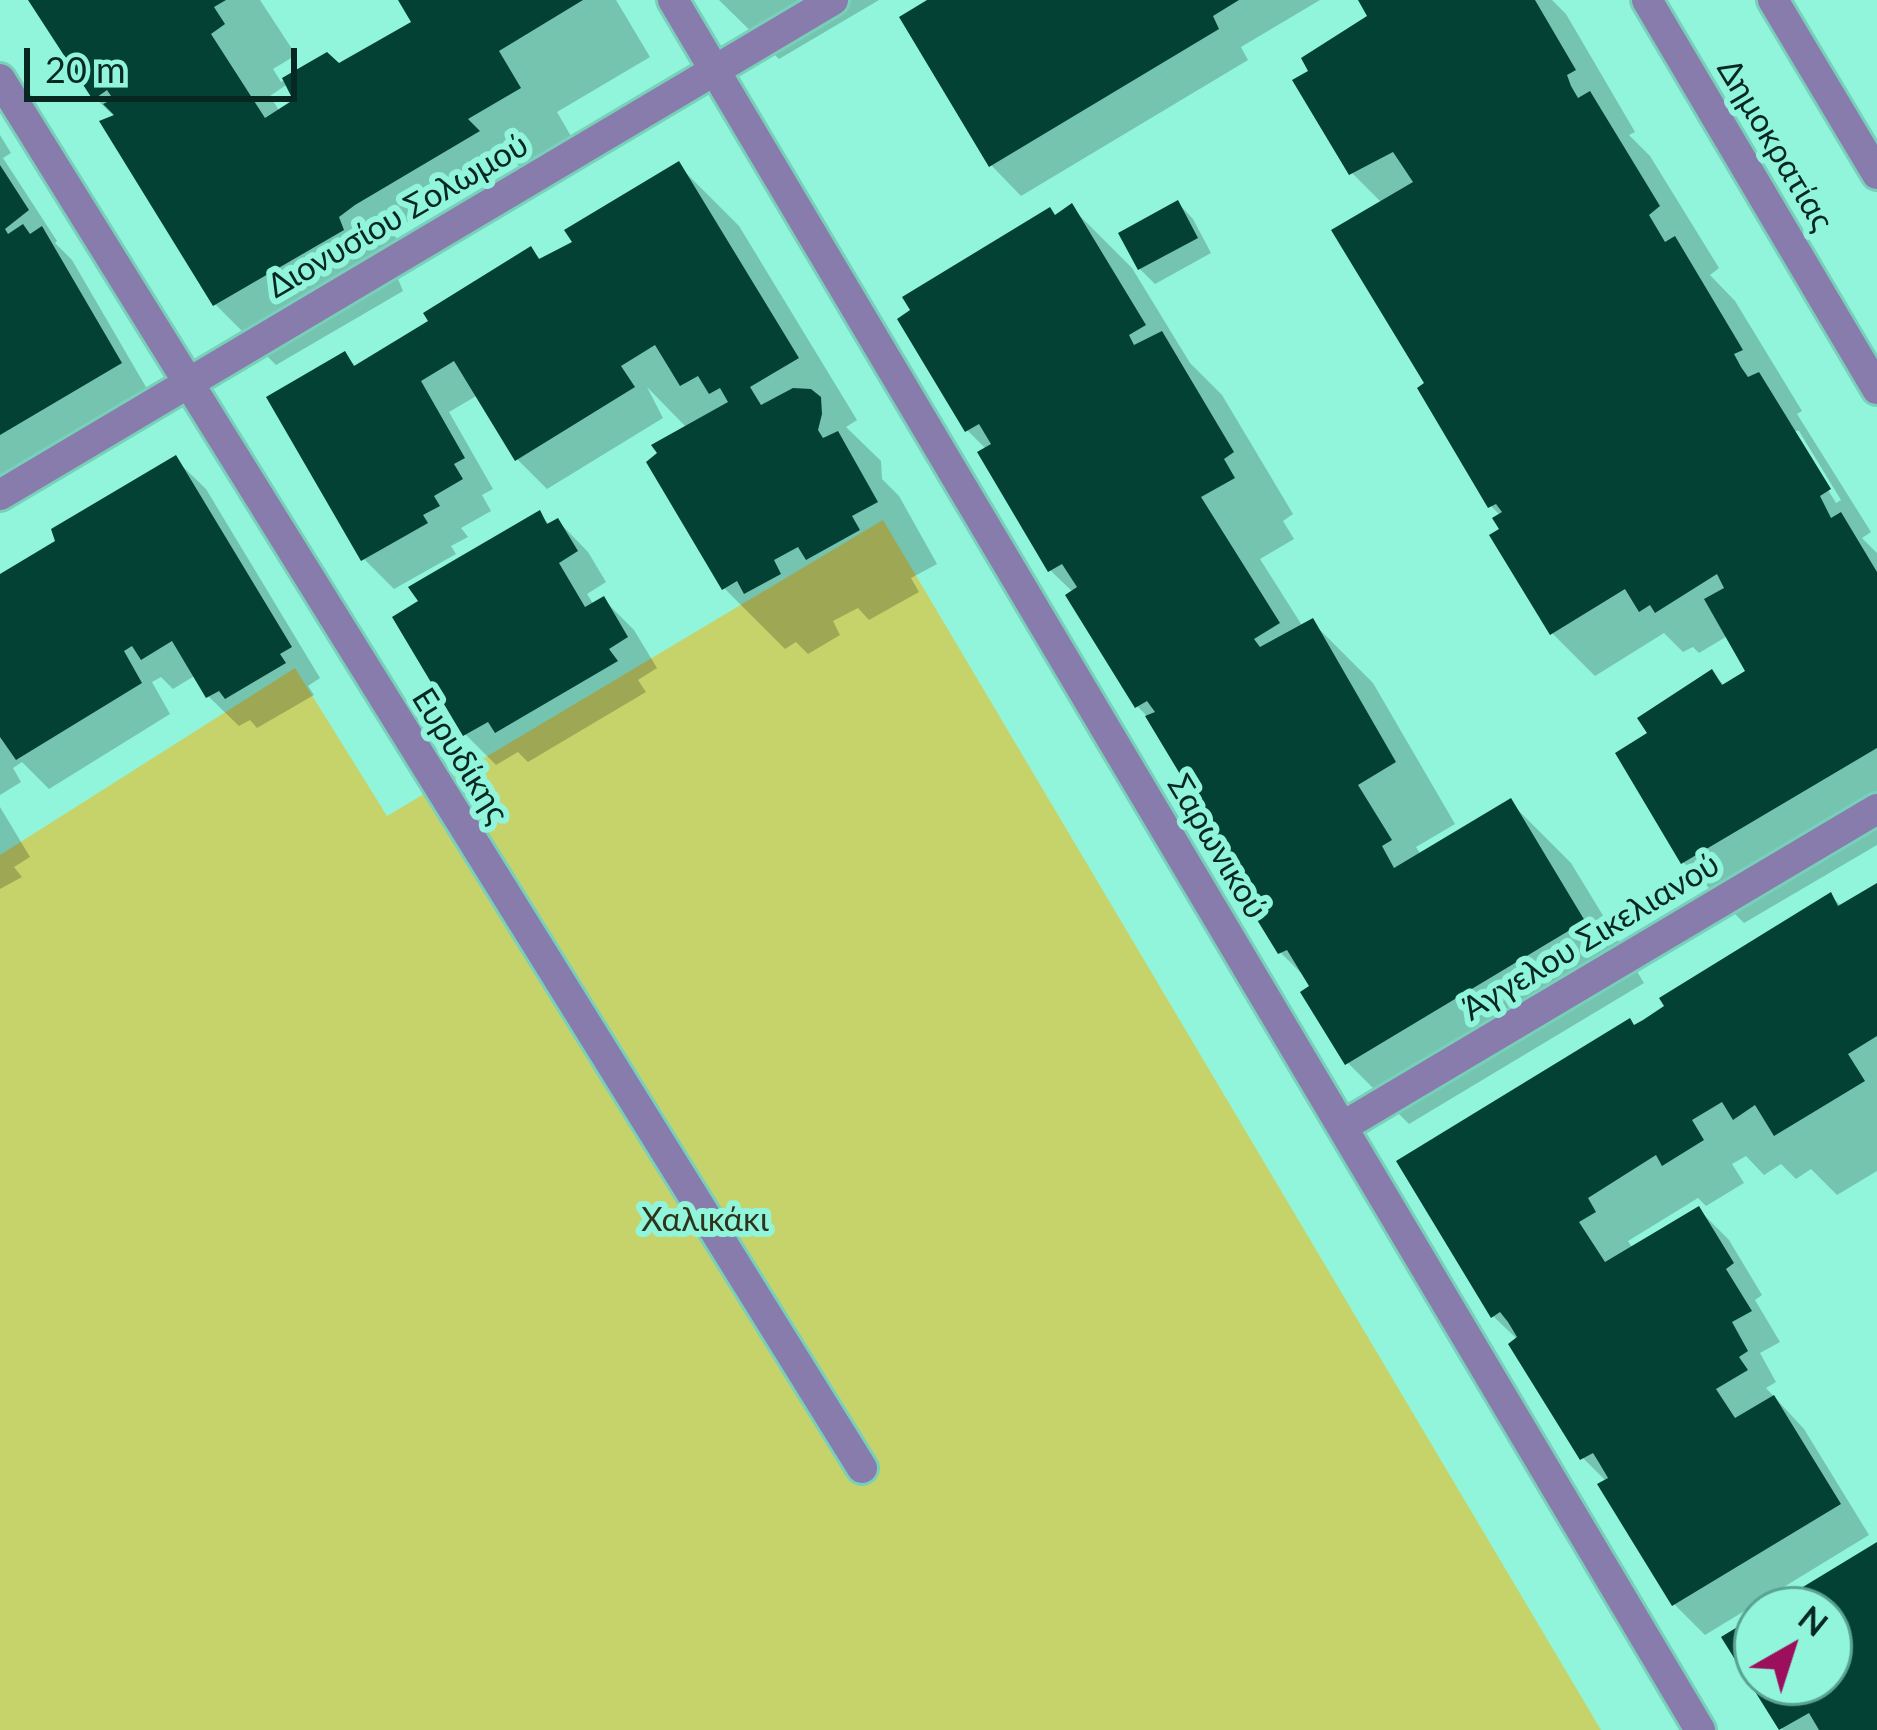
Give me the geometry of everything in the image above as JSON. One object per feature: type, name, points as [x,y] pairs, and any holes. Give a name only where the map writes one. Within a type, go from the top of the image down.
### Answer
[{"type":"street","name":"Σαρωνικού","points":[[673,0],[1700,1730]]},
{"type":"street","name":"Διονυσίου Σολωμού","points":[[0,495],[833,0]]},
{"type":"street","name":"Δημοκρατίας","points":[[1647,0],[1877,389]]},
{"type":"street","points":[[1773,0],[1877,174]]},
{"type":"street","name":"Ευρυδίκης","points":[[0,80],[862,1468]]},
{"type":"street","name":"Άγγελου Σικελιανού","points":[[1342,1127],[1877,809]]},
{"type":"green space","name":"Χαλικάκι","points":[[883,520],[1601,1730],[0,1730],[0,855],[295,668],[387,816]]},
{"type":"building","points":[[28,0],[226,0],[214,7],[225,24],[211,34],[265,118],[293,100],[282,78],[327,52],[339,63],[411,22],[398,0],[583,0],[499,51],[521,88],[468,119],[480,131],[355,205],[339,217],[344,230],[213,306],[99,121],[114,115],[103,104],[113,99],[107,90],[93,100]]},
{"type":"building","points":[[927,0],[1239,0],[1213,16],[1219,29],[989,167],[899,17]]},
{"type":"building","points":[[1358,0],[1535,0],[1576,70],[1567,75],[1578,98],[1590,91],[1660,206],[1649,215],[1665,242],[1675,236],[1743,350],[1734,354],[1741,367],[1748,377],[1759,372],[1831,489],[1820,496],[1831,518],[1841,512],[1877,572],[1877,748],[1681,864],[1615,753],[1647,733],[1637,718],[1712,669],[1722,685],[1745,671],[1704,599],[1724,588],[1717,574],[1655,613],[1650,605],[1639,612],[1625,589],[1550,635],[1489,535],[1499,529],[1492,518],[1502,512],[1496,504],[1488,508],[1417,388],[1424,383],[1331,230],[1413,182],[1393,152],[1349,175],[1292,80],[1308,71],[1301,58],[1367,16]]},
{"type":"building","points":[[679,161],[799,358],[750,387],[761,405],[793,388],[811,389],[821,397],[818,430],[823,438],[838,431],[878,502],[852,516],[860,530],[806,560],[798,547],[774,560],[781,574],[744,594],[737,581],[722,590],[646,462],[657,453],[651,445],[728,402],[720,388],[709,394],[698,376],[680,386],[655,345],[621,366],[635,387],[515,461],[454,361],[421,381],[465,458],[454,464],[463,479],[434,496],[440,506],[423,515],[428,523],[361,561],[266,397],[345,351],[354,366],[428,321],[423,313],[531,246],[539,259],[572,242],[564,230]]},
{"type":"building","points":[[0,165],[29,210],[5,229],[8,234],[23,224],[30,234],[42,226],[122,363],[0,435]]},
{"type":"building","points":[[1178,200],[1198,238],[1138,270],[1118,233]]},
{"type":"building","points":[[1072,203],[1146,325],[1129,335],[1134,345],[1162,331],[1234,452],[1224,459],[1235,478],[1201,497],[1280,623],[1254,639],[1260,647],[1313,618],[1396,762],[1358,785],[1392,840],[1382,846],[1394,868],[1511,798],[1585,921],[1345,1065],[1300,992],[1309,986],[1287,950],[1278,954],[1243,897],[1251,892],[1145,716],[1155,712],[1147,701],[1135,708],[1065,595],[1077,587],[1062,564],[1048,572],[977,452],[991,444],[979,424],[965,432],[897,319],[910,310],[902,297],[1050,207],[1055,215]]},
{"type":"building","points":[[176,455],[292,647],[280,654],[286,663],[225,699],[219,691],[206,698],[172,641],[141,660],[132,646],[124,651],[142,683],[16,760],[0,737],[0,574],[55,541],[51,529]]},
{"type":"building","points":[[540,510],[547,524],[558,518],[578,551],[559,563],[585,607],[604,596],[628,637],[609,649],[618,661],[495,733],[488,722],[463,736],[392,617],[418,601],[408,587]]},
{"type":"building","points":[[1877,883],[1877,1036],[1848,1054],[1865,1081],[1774,1136],[1755,1105],[1733,1120],[1722,1102],[1692,1120],[1704,1140],[1662,1166],[1656,1155],[1588,1198],[1596,1212],[1579,1222],[1605,1262],[1699,1206],[1734,1263],[1726,1269],[1752,1311],[1732,1322],[1748,1351],[1739,1357],[1748,1370],[1716,1389],[1735,1418],[1774,1395],[1841,1504],[1672,1606],[1597,1484],[1608,1478],[1598,1461],[1593,1453],[1580,1460],[1508,1344],[1517,1337],[1508,1322],[1500,1312],[1491,1318],[1396,1161],[1630,1018],[1634,1025],[1643,1020],[1664,1006],[1659,998],[1831,892],[1838,906]]},
{"type":"building","points":[[1877,1542],[1877,1730],[1819,1730],[1809,1713],[1779,1730],[1764,1706],[1853,1706],[1853,1586],[1805,1586]]},
{"type":"building","points":[[1733,1630],[1733,1656],[1721,1637]]}]
